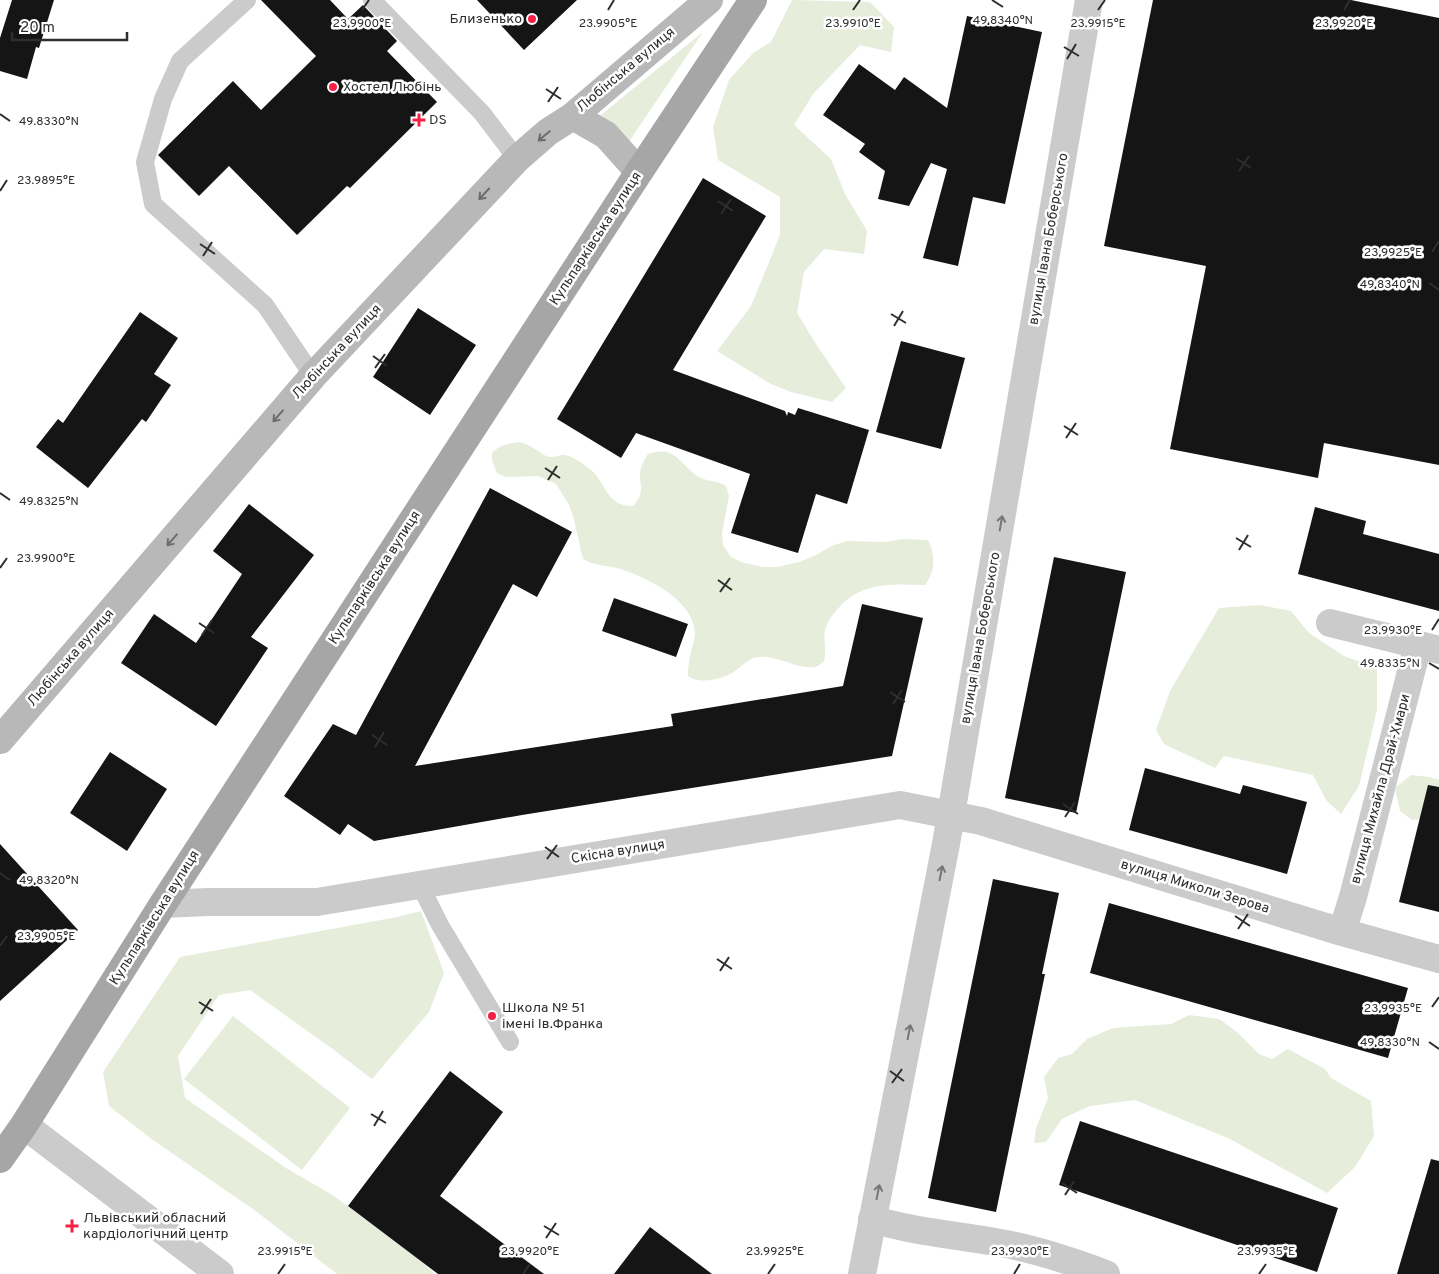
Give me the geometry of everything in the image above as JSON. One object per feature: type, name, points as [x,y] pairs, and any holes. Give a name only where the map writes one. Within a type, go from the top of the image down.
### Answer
[{"type":"main road","name":"Любінська вулиця","points":[[0,740],[313,376],[517,159],[548,132],[572,116],[710,0]]},
{"type":"main road","name":"Кульпарківська вулиця","points":[[0,1159],[24,1125],[163,904],[639,172],[754,0]]},
{"type":"main road","points":[[572,116],[606,135],[639,172]]},
{"type":"street","name":"вулиця Івана Боберського","points":[[862,1274],[951,814],[1089,0]]},
{"type":"street","name":"вулиця Михайла Драй-Хмари","points":[[1330,624],[1429,648],[1342,932]]},
{"type":"street","name":"Скісна вулиця","points":[[163,904],[317,902],[900,805],[951,814]]},
{"type":"street","name":"вулиця Миколи Зерова","points":[[951,814],[981,821],[1342,932],[1439,959]]},
{"type":"street","points":[[24,1125],[220,1274]]},
{"type":"street","points":[[872,1219],[899,1228],[1001,1243],[1028,1249],[1106,1274]]},
{"type":"lane","points":[[247,0],[180,60],[163,99],[145,162],[153,204],[265,305],[313,376]]},
{"type":"lane","points":[[372,0],[482,113],[517,159]]},
{"type":"lane","points":[[420,885],[440,925],[510,1042]]},
{"type":"green space","points":[[792,0],[870,2],[894,27],[891,52],[860,45],[813,94],[794,125],[831,159],[845,194],[867,231],[864,254],[824,249],[804,272],[797,313],[846,388],[832,402],[791,392],[771,384],[717,351],[751,306],[780,235],[780,197],[718,160],[713,127],[729,80],[753,53],[771,42]]},
{"type":"green space","points":[[703,32],[628,143],[597,118]]},
{"type":"green space","points":[[519,442],[530,446],[548,457],[564,455],[575,459],[596,475],[608,493],[618,503],[633,506],[641,490],[640,469],[648,454],[666,452],[672,454],[699,477],[726,486],[729,496],[722,533],[723,545],[731,557],[741,562],[763,567],[777,567],[799,562],[834,545],[848,541],[928,540],[933,557],[931,575],[925,585],[900,584],[877,586],[855,594],[845,601],[832,615],[827,624],[825,630],[824,661],[816,667],[800,666],[769,657],[762,657],[751,659],[730,674],[712,680],[693,679],[688,676],[688,667],[695,636],[693,622],[687,611],[678,601],[656,584],[643,578],[620,569],[591,563],[583,559],[573,516],[569,505],[556,484],[538,476],[506,477],[497,473],[492,460],[492,453],[507,444]]},
{"type":"green space","points":[[1260,605],[1291,611],[1309,633],[1344,656],[1377,668],[1377,710],[1359,786],[1341,814],[1326,800],[1313,775],[1224,756],[1215,768],[1164,744],[1156,730],[1170,691],[1219,608]]},
{"type":"green space","points":[[1411,775],[1439,780],[1439,817],[1412,820],[1400,811],[1395,788]]},
{"type":"green space","points":[[421,911],[444,973],[429,1012],[372,1079],[250,990],[219,995],[178,1056],[185,1098],[286,1168],[334,1196],[413,1254],[435,1274],[337,1274],[257,1212],[153,1140],[109,1106],[103,1072],[180,957]]},
{"type":"green space","points":[[1189,1015],[1219,1019],[1237,1032],[1259,1054],[1272,1059],[1288,1049],[1325,1069],[1331,1078],[1371,1101],[1374,1136],[1355,1167],[1327,1193],[1230,1139],[1135,1100],[1090,1106],[1062,1119],[1046,1142],[1034,1143],[1036,1128],[1048,1098],[1044,1077],[1058,1058],[1072,1054],[1087,1039],[1113,1028],[1171,1024]]},
{"type":"green space","points":[[233,1016],[350,1108],[302,1170],[184,1079]]},
{"type":"building","points":[[12,0],[54,0],[39,48],[36,47],[27,79],[0,71],[0,38]]},
{"type":"building","points":[[261,0],[330,0],[348,19],[363,5],[397,41],[387,51],[437,102],[350,188],[347,186],[297,235],[229,166],[199,196],[158,155],[233,81],[261,110],[316,56]]},
{"type":"building","points":[[477,0],[577,0],[524,50]]},
{"type":"building","points":[[1153,0],[1351,0],[1439,18],[1439,465],[1324,443],[1318,478],[1170,449],[1206,266],[1104,246]]},
{"type":"building","points":[[967,16],[1042,32],[1005,204],[973,197],[958,266],[923,258],[947,169],[931,163],[909,206],[878,199],[885,171],[859,152],[865,144],[823,115],[859,64],[895,90],[904,77],[947,108]]},
{"type":"building","points":[[703,178],[766,216],[673,370],[785,411],[787,416],[788,412],[795,415],[798,408],[869,430],[847,504],[816,494],[798,553],[731,533],[750,474],[636,433],[621,458],[557,419]]},
{"type":"building","points":[[418,308],[476,345],[430,415],[373,377]]},
{"type":"building","points":[[140,312],[178,338],[154,374],[171,385],[146,422],[142,419],[88,488],[36,447],[58,419],[63,423]]},
{"type":"building","points":[[901,341],[965,358],[941,449],[876,432]]},
{"type":"building","points":[[490,488],[572,532],[537,597],[513,584],[415,766],[673,726],[671,714],[843,686],[862,604],[923,618],[892,756],[522,815],[374,841],[348,824],[340,835],[284,796],[333,724],[356,735]]},
{"type":"building","points":[[249,504],[314,555],[251,637],[268,648],[216,726],[121,663],[154,614],[196,643],[242,574],[213,551]]},
{"type":"building","points":[[1315,507],[1366,521],[1363,534],[1439,554],[1439,611],[1298,574]]},
{"type":"building","points":[[1054,557],[1126,572],[1076,813],[1005,798]]},
{"type":"building","points":[[614,598],[688,624],[676,657],[602,631]]},
{"type":"building","points":[[110,752],[167,789],[127,851],[70,813]]},
{"type":"building","points":[[1145,768],[1240,794],[1243,785],[1307,802],[1287,874],[1129,830]]},
{"type":"building","points":[[1428,785],[1439,787],[1439,912],[1399,902]]},
{"type":"building","points":[[0,844],[78,930],[0,1001]]},
{"type":"building","points":[[993,879],[1059,893],[1042,974],[1045,974],[996,1212],[928,1198]]},
{"type":"building","points":[[1109,903],[1408,988],[1388,1058],[1090,973]]},
{"type":"building","points":[[450,1071],[503,1112],[440,1196],[544,1274],[438,1274],[348,1206]]},
{"type":"building","points":[[1080,1121],[1338,1208],[1317,1272],[1059,1185]]},
{"type":"building","points":[[1431,1159],[1439,1161],[1439,1274],[1397,1274]]},
{"type":"building","points":[[650,1227],[712,1274],[614,1274]]},
{"type":"place","name":"Близенько","points":[[532,19]]},
{"type":"place","name":"Хостел Любінь","points":[[333,87]]},
{"type":"place","name":"DS","points":[[419,120]]},
{"type":"place","name":"Школа № 51 імені Ів.Франка","points":[[492,1016]]},
{"type":"place","name":"Львівський обласний кардіологічний центр","points":[[72,1226]]}]
